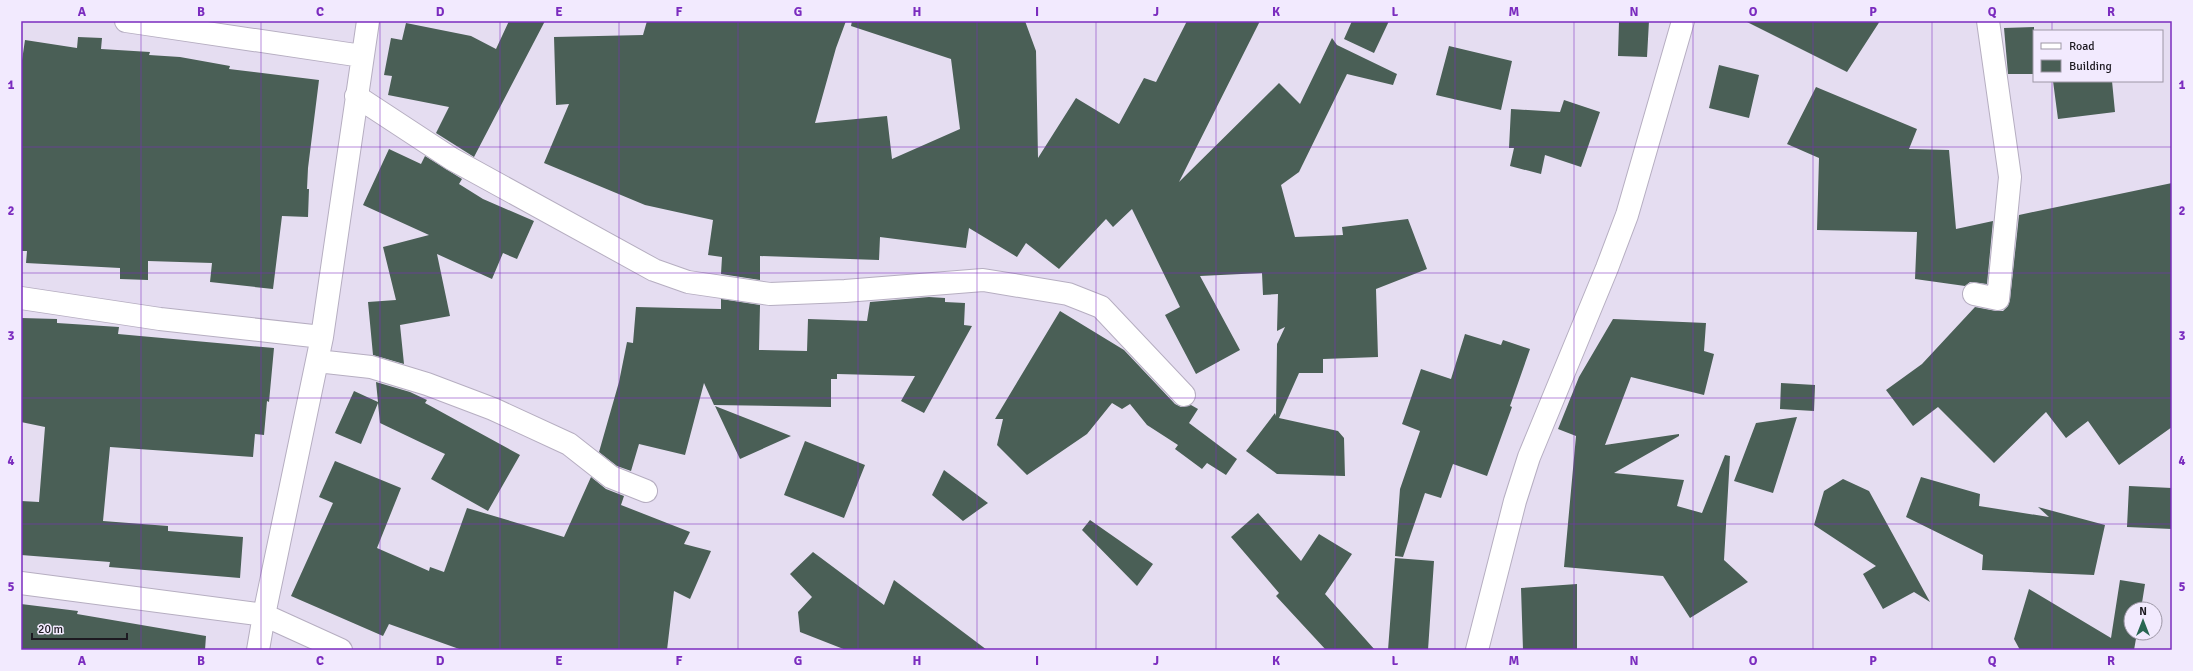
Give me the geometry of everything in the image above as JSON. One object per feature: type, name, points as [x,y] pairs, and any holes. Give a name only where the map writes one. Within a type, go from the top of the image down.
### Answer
[{"type":"street","points":[[126,21],[362,56]]},
{"type":"street","points":[[258,650],[322,337],[368,21]]},
{"type":"street","points":[[1477,650],[1515,501],[1529,457],[1607,268],[1627,215],[1683,21]]},
{"type":"street","points":[[1974,294],[1998,299],[2010,177],[1988,21]]},
{"type":"street","points":[[356,96],[452,159],[654,270],[688,282],[770,294],[845,292],[983,280],[1068,294],[1101,307],[1184,395]]},
{"type":"street","points":[[21,298],[160,319],[322,337]]},
{"type":"street","points":[[317,361],[371,367],[427,384],[493,409],[569,444],[611,477],[646,491]]},
{"type":"street","points":[[21,583],[264,615],[341,650]]},
{"type":"building","points":[[509,21],[545,21],[474,157],[436,133],[449,107],[388,95],[392,76],[384,75],[391,38],[402,40],[406,23],[471,36],[496,49]]},
{"type":"building","points":[[647,21],[846,21],[836,48],[815,123],[887,116],[892,159],[960,129],[951,59],[851,26],[852,21],[1025,21],[1036,51],[1038,158],[1076,98],[1119,124],[1144,78],[1156,82],[1187,21],[1260,21],[1179,182],[1279,83],[1300,104],[1332,38],[1337,45],[1397,74],[1393,85],[1347,74],[1299,172],[1281,185],[1295,237],[1343,235],[1342,227],[1408,219],[1427,269],[1376,289],[1378,357],[1323,359],[1323,373],[1299,373],[1279,418],[1338,431],[1344,438],[1345,476],[1277,474],[1246,451],[1275,413],[1276,416],[1277,344],[1285,327],[1277,331],[1278,294],[1263,295],[1262,273],[1200,276],[1240,350],[1196,374],[1165,315],[1180,307],[1132,209],[1113,227],[1106,219],[1059,269],[1026,243],[1017,257],[969,228],[966,248],[880,237],[879,260],[760,256],[760,280],[721,274],[722,257],[708,255],[713,220],[645,205],[544,163],[569,104],[556,105],[554,37],[643,35]]},
{"type":"building","points":[[1352,21],[1389,21],[1374,53],[1344,39]]},
{"type":"building","points":[[1619,21],[1649,21],[1647,57],[1618,56]]},
{"type":"building","points":[[1745,21],[1880,21],[1847,72]]},
{"type":"building","points":[[2034,27],[2033,74],[2008,74],[2004,28]]},
{"type":"building","points":[[78,37],[102,38],[101,49],[150,52],[149,55],[180,57],[230,66],[229,69],[319,80],[308,168],[308,217],[282,216],[273,289],[210,282],[212,263],[148,261],[148,280],[120,279],[120,268],[26,263],[27,251],[21,251],[21,67],[25,40],[77,48]]},
{"type":"building","points":[[1449,46],[1512,61],[1501,110],[1436,95]]},
{"type":"building","points":[[1719,65],[1759,75],[1749,118],[1709,108]]},
{"type":"building","points":[[2053,82],[2112,82],[2115,112],[2058,119]]},
{"type":"building","points":[[1816,87],[1917,129],[1909,149],[1949,150],[1956,229],[1993,221],[1987,284],[1970,282],[1965,286],[1915,279],[1917,232],[1817,230],[1819,158],[1787,144]]},
{"type":"building","points":[[1564,100],[1600,112],[1581,167],[1545,155],[1541,174],[1510,166],[1514,148],[1509,148],[1511,109],[1560,112]]},
{"type":"building","points":[[389,149],[421,164],[425,156],[462,179],[459,184],[483,199],[534,221],[517,259],[503,253],[492,279],[437,254],[450,316],[400,325],[404,364],[373,355],[368,302],[396,300],[383,247],[429,235],[363,205]]},
{"type":"building","points":[[2172,183],[2172,427],[2119,465],[2088,421],[2066,438],[2046,412],[1994,463],[1938,407],[1913,426],[1886,390],[1922,364],[1975,307],[2003,311],[2008,306],[2010,300],[2019,215]]},
{"type":"building","points":[[929,297],[945,298],[945,302],[965,303],[964,325],[972,326],[924,413],[901,401],[915,376],[837,374],[837,379],[831,379],[831,407],[714,405],[704,383],[685,455],[639,444],[631,471],[617,466],[599,452],[619,382],[627,342],[633,343],[636,307],[721,309],[721,299],[760,305],[759,350],[807,351],[808,319],[867,321],[870,302]]},
{"type":"building","points":[[1060,311],[1124,350],[1175,404],[1181,407],[1191,405],[1198,409],[1189,423],[1237,459],[1226,475],[1207,463],[1202,469],[1175,449],[1178,445],[1147,425],[1130,404],[1122,409],[1112,403],[1087,434],[1027,475],[997,445],[1003,419],[995,419]]},
{"type":"building","points":[[21,318],[57,319],[57,323],[119,327],[118,334],[274,348],[264,435],[255,434],[253,457],[110,447],[103,521],[168,526],[168,531],[243,537],[240,578],[109,567],[110,562],[21,555],[21,501],[39,502],[45,427],[21,422]]},
{"type":"building","points":[[1613,319],[1706,323],[1704,351],[1714,354],[1704,395],[1631,377],[1605,445],[1679,434],[1679,436],[1614,473],[1684,480],[1677,506],[1702,513],[1725,455],[1730,456],[1724,560],[1748,582],[1690,618],[1663,576],[1564,567],[1576,436],[1558,429],[1579,377]]},
{"type":"building","points":[[1465,334],[1501,345],[1503,340],[1530,349],[1510,406],[1512,407],[1487,476],[1453,464],[1441,498],[1425,493],[1403,557],[1395,556],[1400,489],[1420,431],[1402,424],[1421,369],[1451,379]]},
{"type":"building","points":[[376,382],[410,392],[427,400],[425,403],[520,455],[488,511],[431,479],[445,454],[380,423],[378,403],[361,444],[335,433],[354,391],[378,402]]},
{"type":"building","points":[[1781,383],[1815,385],[1814,411],[1780,409]]},
{"type":"building","points":[[715,406],[791,436],[740,459]]},
{"type":"building","points":[[1797,417],[1773,493],[1734,481],[1756,423]]},
{"type":"building","points":[[805,441],[865,465],[844,518],[784,495]]},
{"type":"building","points":[[335,461],[401,488],[377,548],[429,571],[430,567],[444,572],[467,508],[564,537],[591,477],[606,489],[624,496],[621,505],[690,532],[684,544],[711,551],[690,599],[674,591],[667,650],[462,650],[389,624],[383,636],[291,596],[333,503],[319,497]]},
{"type":"building","points":[[944,470],[988,503],[963,521],[932,495]]},
{"type":"building","points":[[1921,477],[1980,494],[1979,506],[2049,517],[2038,507],[2105,525],[2094,575],[1982,570],[1983,555],[1906,517]]},
{"type":"building","points":[[1843,479],[1869,491],[1930,602],[1914,592],[1883,609],[1863,574],[1876,566],[1814,525],[1824,491]]},
{"type":"building","points":[[2129,486],[2172,488],[2172,529],[2127,527]]},
{"type":"building","points":[[1258,513],[1301,561],[1319,534],[1352,554],[1325,594],[1375,650],[1326,650],[1276,596],[1279,593],[1231,537]]},
{"type":"building","points":[[1090,520],[1153,564],[1137,586],[1082,530]]},
{"type":"building","points":[[813,552],[884,605],[894,580],[987,650],[846,650],[800,632],[798,612],[812,597],[790,574]]},
{"type":"building","points":[[1395,558],[1434,561],[1428,650],[1388,650]]},
{"type":"building","points":[[2120,580],[2145,584],[2142,601],[2123,601],[2123,641],[2136,641],[2134,650],[2020,650],[2014,639],[2029,589],[2111,638]]},
{"type":"building","points":[[1577,584],[1577,650],[1523,650],[1521,588]]},
{"type":"building","points":[[21,604],[78,611],[77,614],[206,636],[205,650],[21,650]]}]
